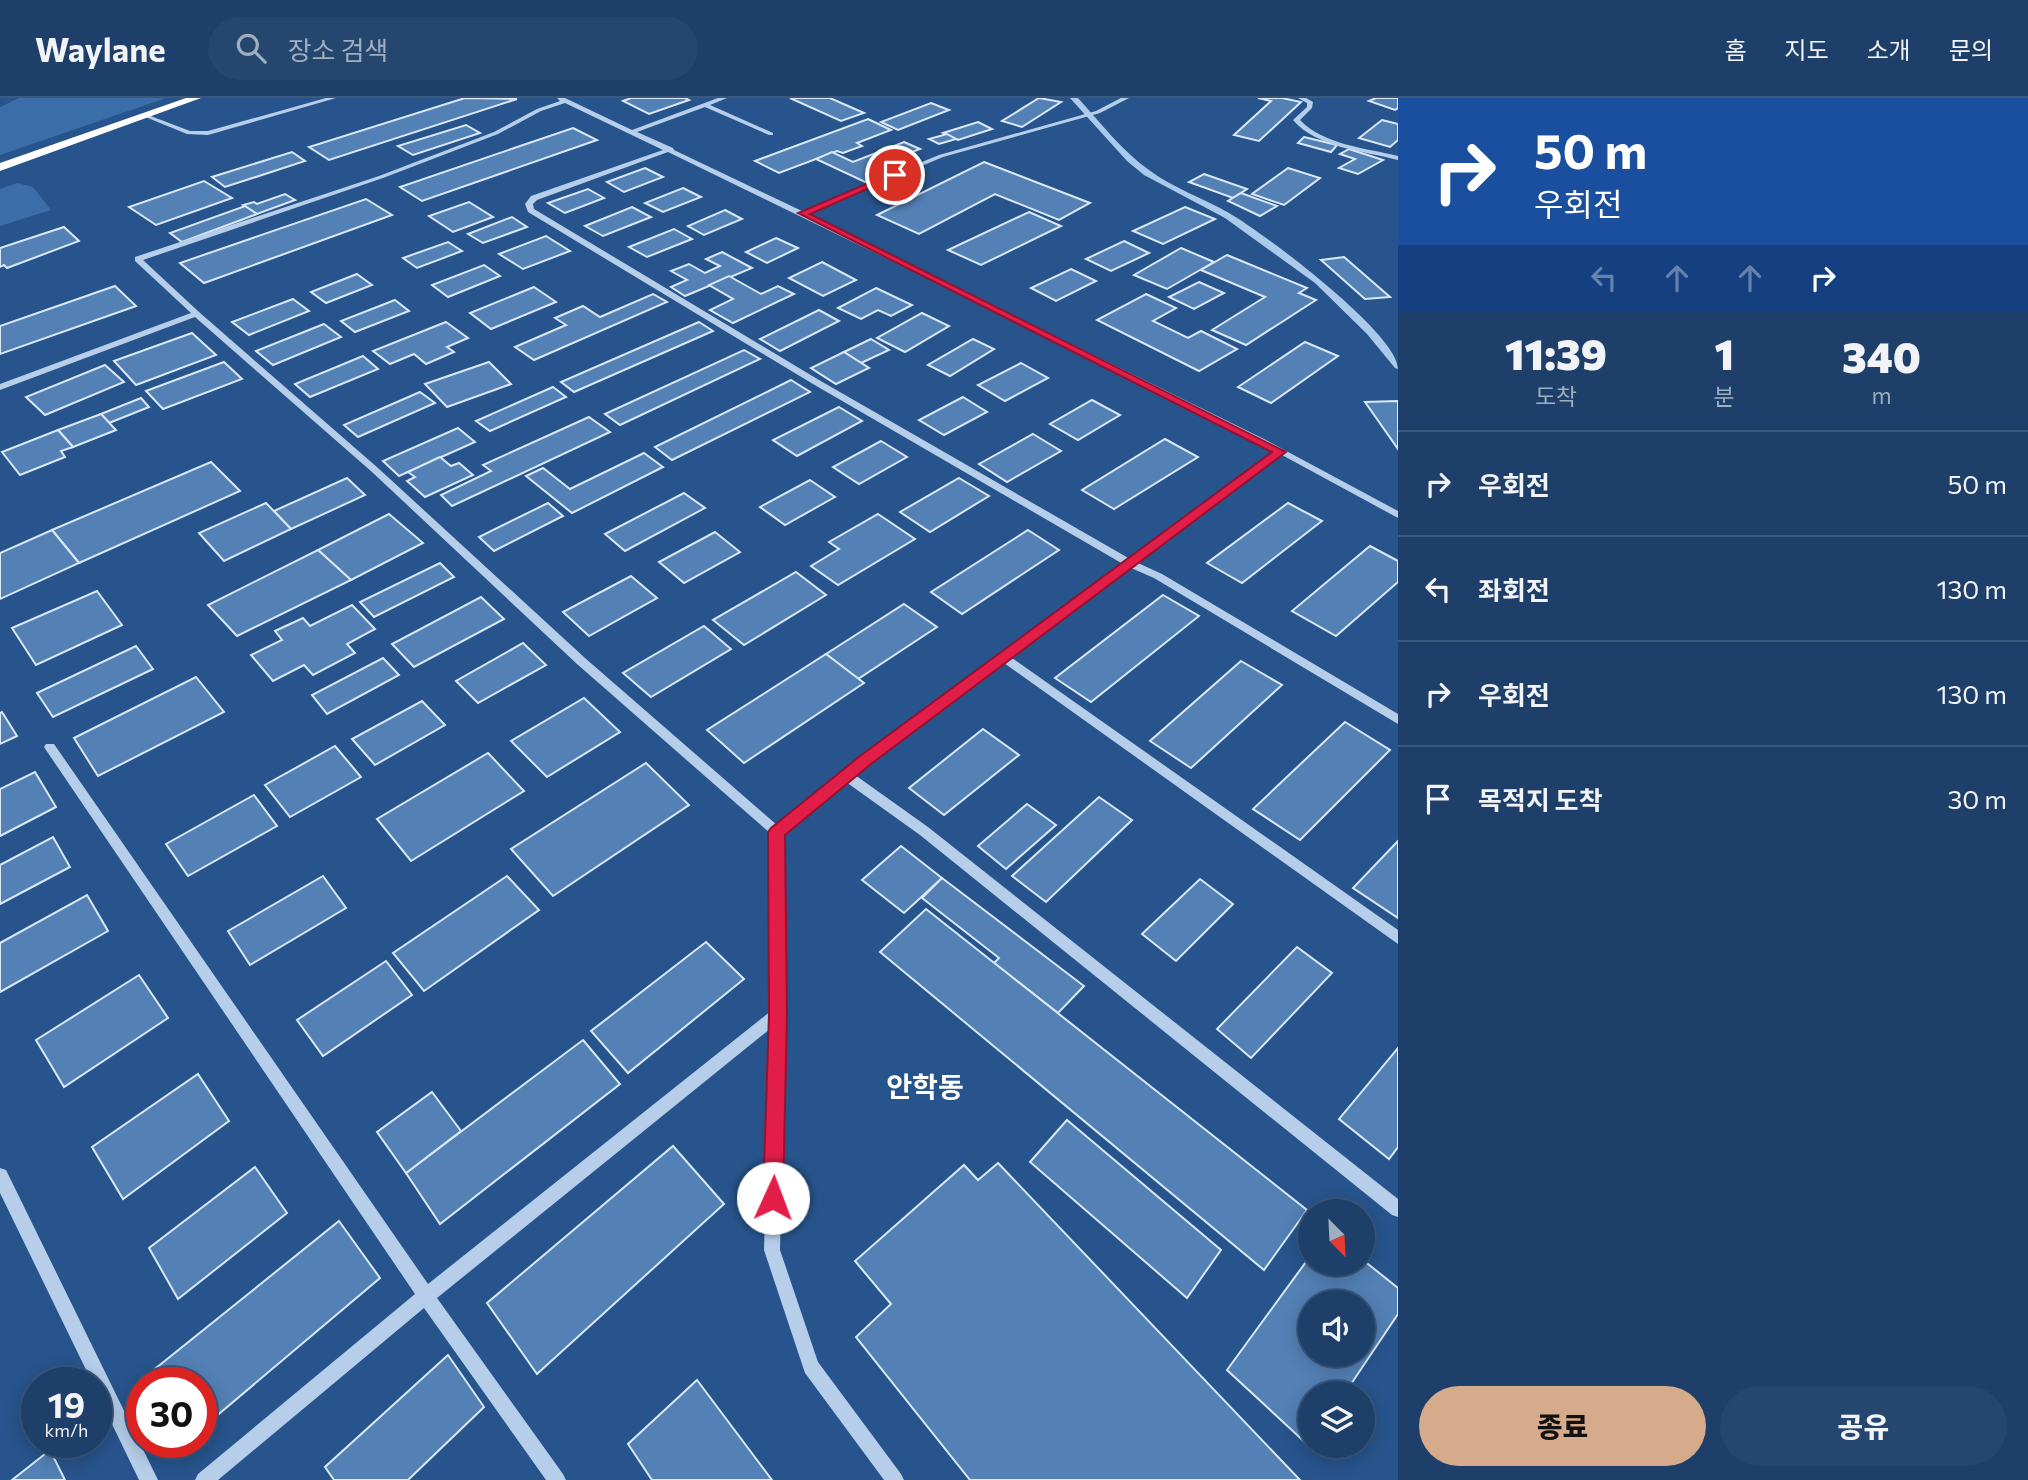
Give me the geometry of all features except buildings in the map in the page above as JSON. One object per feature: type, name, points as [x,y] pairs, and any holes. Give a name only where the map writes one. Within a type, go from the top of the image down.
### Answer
[{"type":"highway","points":[[0,167],[196,98]]},
{"type":"street","points":[[146,116],[188,133],[208,134],[333,98]]},
{"type":"street","points":[[634,131],[724,98]]},
{"type":"street","points":[[803,213],[941,156],[1098,112],[1126,98]]},
{"type":"street","points":[[1301,98],[1310,102],[1310,107],[1296,120],[1301,127],[1321,137],[1398,158]]},
{"type":"street","points":[[895,1480],[811,1367],[772,1250],[778,1014],[776,832],[581,660],[374,470],[195,314],[138,259],[381,177],[496,132],[563,99],[803,213],[1280,452],[1398,515]]},
{"type":"street","points":[[705,105],[771,134]]},
{"type":"street","points":[[671,149],[534,198],[529,204],[531,210],[816,382],[1130,563],[1158,576],[1398,720]]},
{"type":"street","points":[[0,387],[195,314]]},
{"type":"street","points":[[776,832],[846,775],[1280,452]]},
{"type":"street","points":[[1003,657],[1398,938]]},
{"type":"street","points":[[50,747],[426,1296],[557,1480]]},
{"type":"street","points":[[846,775],[924,831],[1398,1209]]},
{"type":"street","points":[[204,1480],[426,1296],[778,1014]]},
{"type":"street","points":[[0,1176],[149,1480]]},
{"type":"shaded area","points":[[19,98],[166,98],[0,155],[0,107]]},
{"type":"shaded area","points":[[17,183],[33,187],[51,210],[0,226],[0,189]]},
{"type":"waterway","points":[[1074,98],[1130,159],[1147,173],[1228,216],[1318,281],[1370,332],[1398,366]]},
{"type":"district","name":"안학동","points":[[925,1087]]},
{"type":"route","points":[[773,1198],[778,1014],[779,876],[776,832],[865,760],[1280,452],[803,213],[895,175]]}]
